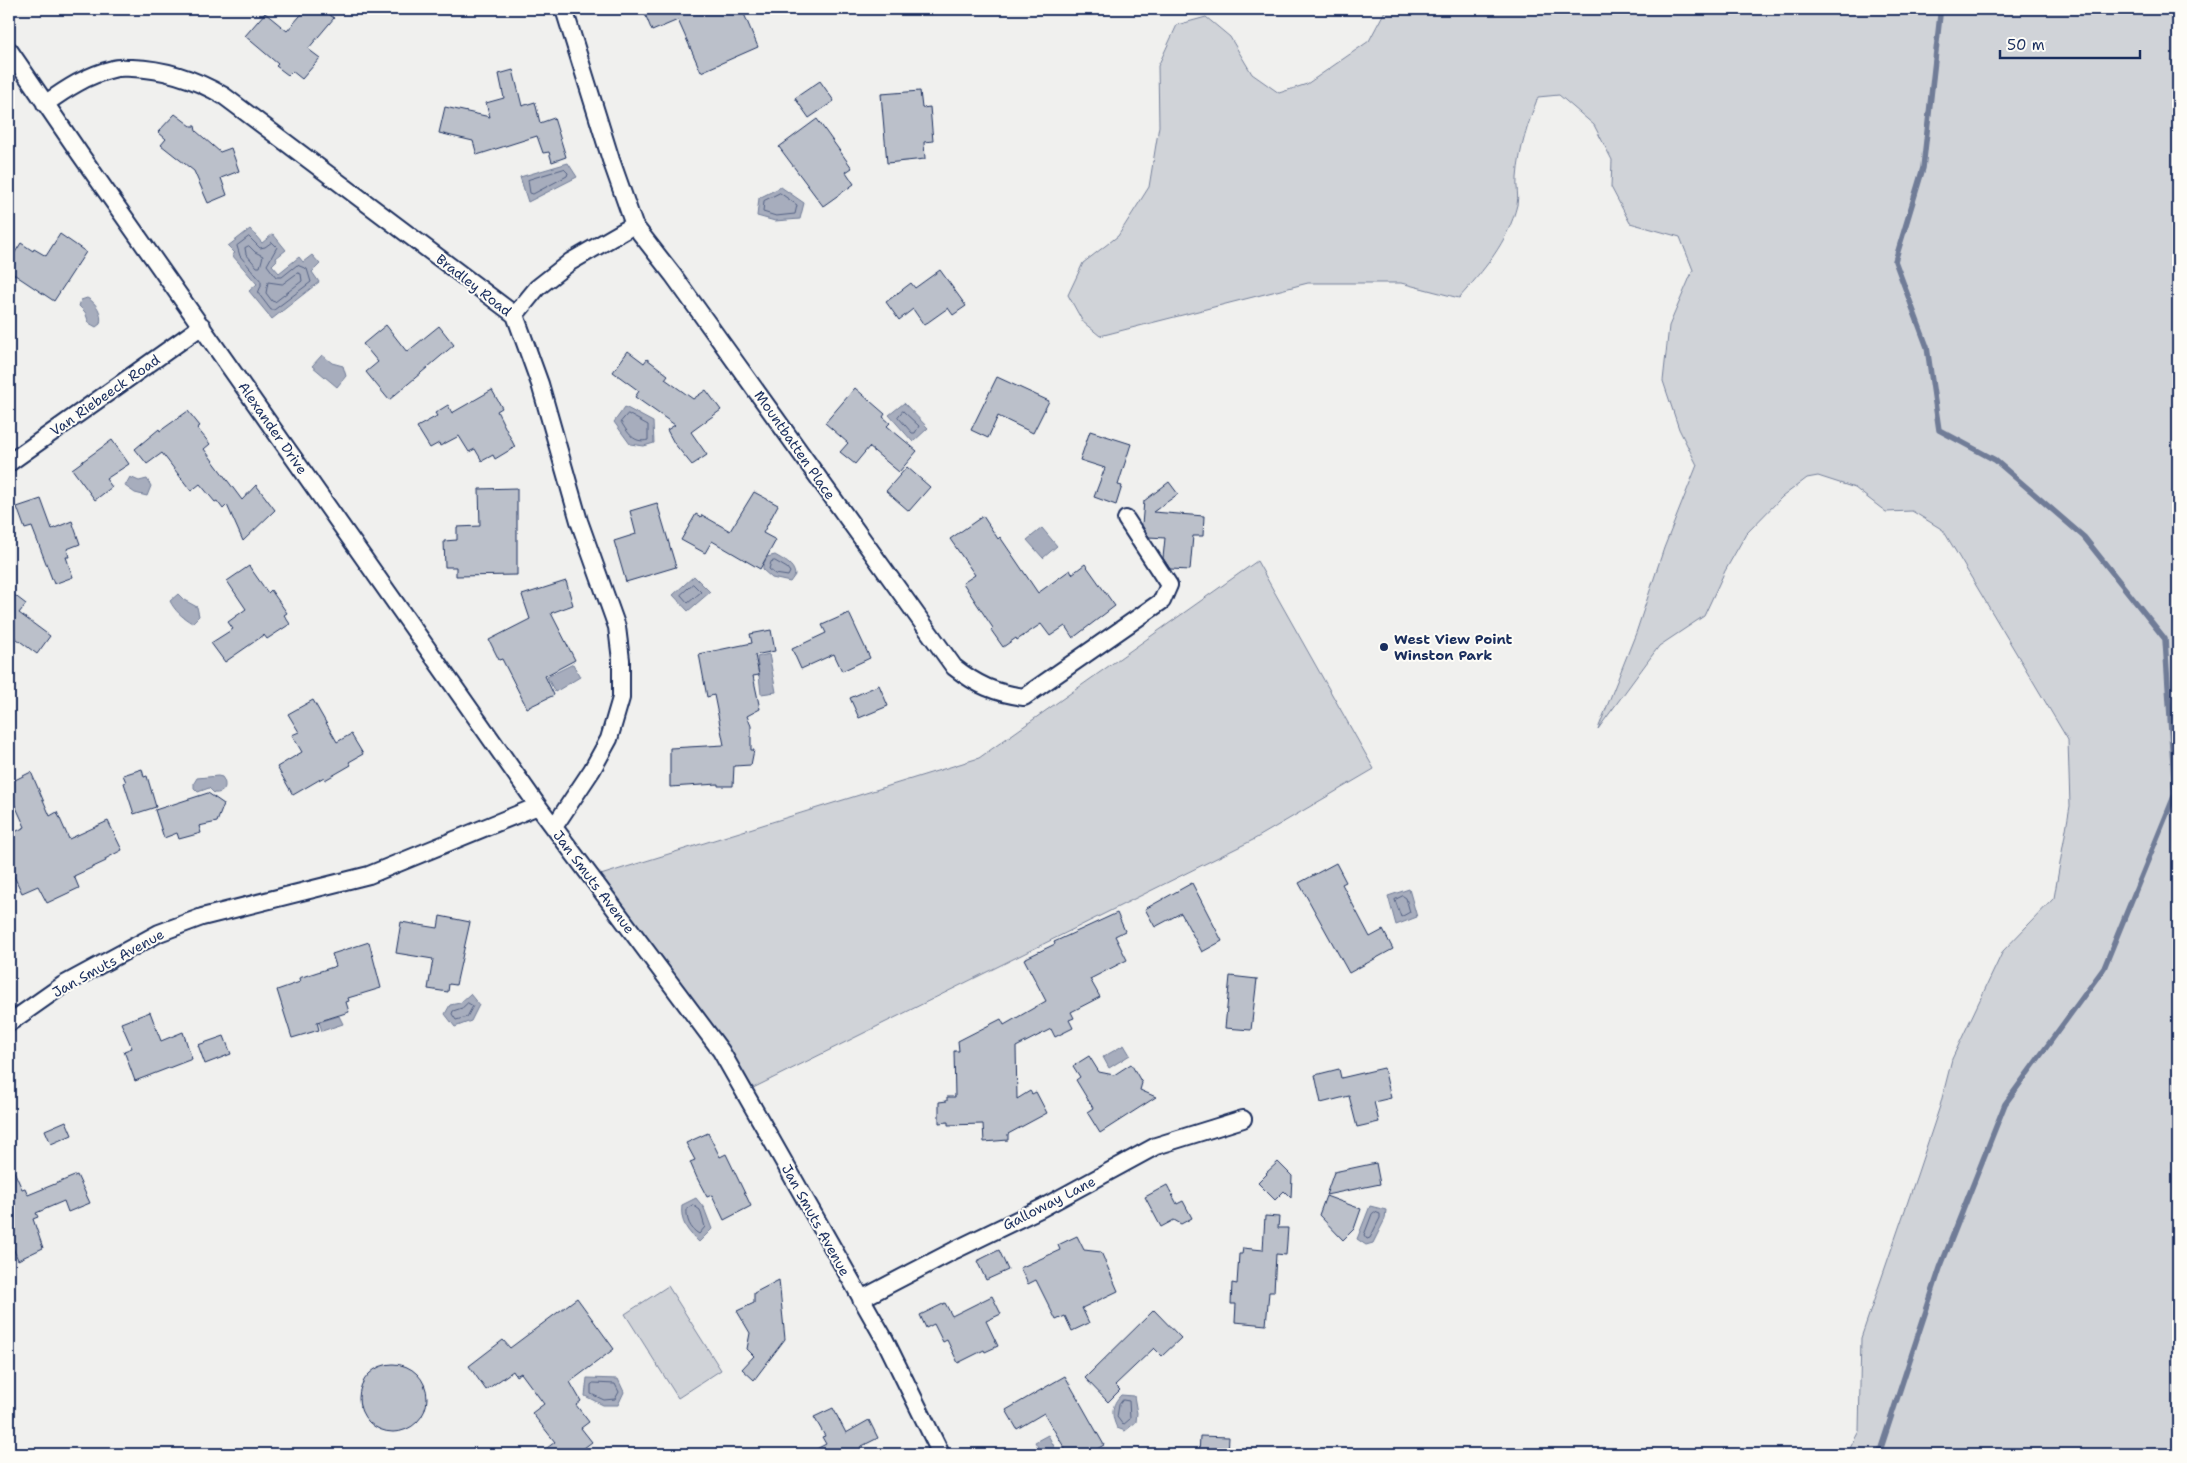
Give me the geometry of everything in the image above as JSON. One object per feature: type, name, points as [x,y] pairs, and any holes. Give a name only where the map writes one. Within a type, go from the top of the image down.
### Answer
[{"type":"street","name":"Mountbatten Place","points":[[564,9],[611,160],[634,225],[673,275],[954,667],[972,682],[1008,695],[1024,697],[1162,601],[1168,585],[1126,519]]},
{"type":"street","name":"Alexander Drive","points":[[9,50],[538,806]]},
{"type":"street","name":"Bradley Road","points":[[45,104],[67,88],[88,77],[115,68],[152,69],[181,75],[207,86],[224,96],[514,315],[540,384],[579,521],[617,628],[621,660],[621,698],[609,739],[592,770],[554,827]]},
{"type":"street","points":[[514,315],[537,288],[570,262],[634,225]]},
{"type":"street","name":"Van Riebeeck Road","points":[[9,463],[202,326]]},
{"type":"street","name":"Jan Smuts Avenue","points":[[9,1023],[63,985],[159,933],[202,917],[369,874],[538,806],[721,1051],[885,1340],[941,1454]]},
{"type":"street","name":"Galloway Lane","points":[[861,1299],[946,1254],[1042,1208],[1156,1146],[1242,1119]]},
{"type":"shaded area","points":[[1386,9],[2178,9],[2178,1454],[1847,1454],[1859,1431],[1861,1338],[1940,1106],[1952,1059],[2003,951],[2054,898],[2070,806],[2068,740],[1943,530],[1912,511],[1886,512],[1855,488],[1818,476],[1807,478],[1782,497],[1746,534],[1725,571],[1704,616],[1659,646],[1598,729],[1636,633],[1664,548],[1697,465],[1679,429],[1663,381],[1669,326],[1693,270],[1680,237],[1630,223],[1611,187],[1612,160],[1594,125],[1559,95],[1538,97],[1522,147],[1517,181],[1518,202],[1508,231],[1494,255],[1459,298],[1401,283],[1308,283],[1100,336],[1083,322],[1068,295],[1083,263],[1118,236],[1149,187],[1159,126],[1158,66],[1177,25],[1206,17],[1230,37],[1252,74],[1279,93],[1307,84],[1369,41]]},
{"type":"shaded area","points":[[1257,561],[1374,769],[1253,840],[745,1092],[591,878],[979,758]]},
{"type":"shaded area","points":[[668,1286],[721,1370],[678,1398],[625,1314]]},
{"type":"water","points":[[568,163],[577,177],[528,202],[520,177]]},
{"type":"water","points":[[781,187],[804,203],[800,219],[775,221],[757,216],[759,198]]},
{"type":"water","points":[[250,229],[262,243],[273,234],[286,250],[276,258],[277,260],[272,265],[279,273],[299,257],[303,262],[312,255],[320,264],[312,272],[319,282],[272,319],[249,291],[257,284],[232,255],[235,253],[228,246]]},
{"type":"water","points":[[87,298],[93,302],[100,312],[100,324],[96,327],[89,323],[85,312],[79,306],[81,300]]},
{"type":"water","points":[[322,355],[332,363],[343,366],[346,376],[337,387],[312,366]]},
{"type":"water","points":[[904,403],[928,428],[913,442],[889,415]]},
{"type":"water","points":[[625,407],[653,422],[654,443],[644,446],[630,444],[614,422]]},
{"type":"water","points":[[130,477],[139,481],[147,479],[151,486],[147,496],[135,493],[125,486]]},
{"type":"water","points":[[1042,528],[1057,546],[1043,558],[1027,540]]},
{"type":"water","points":[[775,555],[793,568],[795,575],[790,582],[772,578],[763,570],[767,557]]},
{"type":"water","points":[[694,576],[710,592],[688,611],[673,595]]},
{"type":"water","points":[[178,594],[184,600],[197,607],[199,616],[192,623],[179,614],[170,601]]},
{"type":"water","points":[[769,654],[776,692],[761,694],[757,657]]},
{"type":"water","points":[[573,664],[580,677],[555,692],[547,677]]},
{"type":"water","points":[[222,777],[225,783],[221,792],[214,793],[209,788],[198,792],[194,788],[197,778]]},
{"type":"water","points":[[1409,889],[1417,917],[1396,925],[1388,896]]},
{"type":"water","points":[[470,994],[479,1005],[471,1021],[455,1027],[445,1014],[450,1005],[460,1003]]},
{"type":"water","points":[[339,1016],[343,1024],[322,1031],[319,1022]]},
{"type":"water","points":[[1124,1045],[1130,1055],[1109,1068],[1103,1057]]},
{"type":"water","points":[[696,1198],[704,1208],[712,1229],[699,1242],[685,1226],[682,1216],[682,1205]]},
{"type":"water","points":[[1370,1206],[1386,1210],[1385,1219],[1373,1243],[1366,1245],[1357,1239]]},
{"type":"water","points":[[587,1378],[618,1379],[624,1392],[618,1405],[603,1405],[585,1396]]},
{"type":"water","points":[[1121,1395],[1134,1396],[1137,1413],[1136,1422],[1125,1431],[1117,1428],[1113,1414],[1115,1403]]},
{"type":"water","points":[[1048,1435],[1057,1452],[1042,1454],[1035,1442]]},
{"type":"building","points":[[306,9],[322,9],[334,18],[308,49],[320,58],[302,79],[292,71],[288,75],[276,66],[278,64],[245,36],[265,13],[287,31]]},
{"type":"building","points":[[643,9],[742,9],[758,47],[701,72],[678,20],[652,31]]},
{"type":"building","points":[[513,70],[522,106],[535,102],[540,123],[554,118],[566,157],[552,162],[549,152],[543,153],[537,136],[477,155],[473,141],[439,133],[445,107],[490,117],[486,103],[504,98],[499,74]]},
{"type":"building","points":[[820,81],[834,101],[809,118],[795,98]]},
{"type":"building","points":[[920,91],[922,108],[930,107],[933,141],[924,142],[925,159],[887,163],[881,94]]},
{"type":"building","points":[[175,114],[191,126],[195,126],[196,131],[220,152],[231,148],[239,171],[221,178],[227,195],[208,203],[194,171],[161,145],[166,139],[158,132]]},
{"type":"building","points":[[817,119],[852,168],[846,172],[854,184],[823,206],[779,147]]},
{"type":"building","points":[[60,234],[86,252],[54,301],[9,271],[9,262],[21,243],[33,251],[34,249],[46,256]]},
{"type":"building","points":[[940,270],[966,306],[953,315],[948,308],[924,325],[913,309],[899,320],[886,302],[911,283],[915,288]]},
{"type":"building","points":[[386,325],[407,352],[439,326],[454,345],[389,400],[366,372],[378,362],[363,344]]},
{"type":"building","points":[[628,351],[644,363],[647,359],[668,375],[665,379],[693,399],[706,390],[721,410],[691,432],[707,455],[692,465],[674,443],[667,430],[675,425],[635,397],[639,391],[613,372]]},
{"type":"building","points":[[997,377],[1049,401],[1033,433],[998,416],[988,438],[971,430]]},
{"type":"building","points":[[855,388],[885,414],[883,417],[890,423],[887,426],[917,451],[899,472],[869,447],[855,464],[840,452],[848,443],[825,423]]},
{"type":"building","points":[[492,390],[502,408],[497,411],[515,447],[495,459],[493,455],[482,461],[475,449],[469,452],[459,436],[440,446],[439,443],[430,448],[417,427],[437,416],[435,413],[448,405],[452,413]]},
{"type":"building","points":[[188,411],[200,426],[197,428],[210,444],[204,449],[242,500],[256,485],[275,510],[243,541],[227,505],[223,509],[200,484],[191,491],[162,453],[147,464],[135,449],[159,429],[160,431]]},
{"type":"building","points":[[1090,431],[1131,444],[1118,485],[1122,486],[1116,505],[1094,497],[1105,468],[1080,460]]},
{"type":"building","points":[[112,440],[129,464],[106,479],[112,487],[95,500],[72,469]]},
{"type":"building","points":[[907,467],[930,487],[909,511],[886,491]]},
{"type":"building","points":[[1169,482],[1178,494],[1153,512],[1204,516],[1203,536],[1193,536],[1190,570],[1170,569],[1163,558],[1165,538],[1149,537],[1142,525],[1144,501]]},
{"type":"building","points":[[517,488],[517,575],[456,576],[456,567],[445,567],[444,541],[457,540],[457,527],[480,526],[479,489]]},
{"type":"building","points":[[754,492],[778,505],[763,533],[776,540],[760,569],[712,541],[705,553],[681,540],[696,514],[701,517],[702,515],[730,531]]},
{"type":"building","points":[[41,499],[52,529],[72,521],[80,544],[67,549],[69,557],[66,557],[73,577],[54,584],[32,527],[25,529],[17,507]]},
{"type":"building","points":[[657,503],[676,567],[626,582],[614,541],[636,534],[630,511]]},
{"type":"building","points":[[983,516],[998,539],[1000,537],[1038,593],[1070,570],[1072,574],[1085,564],[1115,606],[1073,638],[1065,626],[1050,636],[1041,624],[1003,647],[991,630],[993,628],[963,583],[975,575],[950,539]]},
{"type":"building","points":[[249,566],[268,593],[271,590],[287,613],[284,615],[290,624],[267,639],[264,635],[225,662],[211,643],[233,629],[228,622],[246,609],[227,581]]},
{"type":"building","points":[[566,581],[573,605],[551,613],[575,660],[545,676],[554,695],[527,708],[502,659],[499,660],[489,640],[530,619],[522,595]]},
{"type":"building","points":[[9,591],[26,604],[19,613],[50,636],[37,654],[9,633]]},
{"type":"building","points":[[849,613],[870,658],[842,671],[834,654],[801,669],[792,649],[826,633],[822,625]]},
{"type":"building","points":[[771,630],[775,651],[755,655],[759,675],[753,676],[760,709],[747,716],[751,726],[751,750],[754,750],[751,765],[734,766],[733,786],[718,786],[718,784],[670,787],[670,748],[724,745],[714,695],[707,697],[699,654],[752,643],[750,634]]},
{"type":"building","points":[[879,685],[888,706],[859,718],[850,698]]},
{"type":"building","points":[[313,700],[337,742],[351,734],[363,754],[349,762],[351,765],[325,780],[324,777],[293,795],[277,767],[302,752],[292,735],[299,732],[288,714]]},
{"type":"building","points":[[142,769],[144,777],[147,776],[156,807],[134,814],[123,775]]},
{"type":"building","points":[[31,772],[50,816],[57,812],[69,839],[108,821],[122,850],[105,859],[106,861],[74,876],[79,888],[47,903],[38,886],[22,893],[9,866],[9,835],[25,827],[9,792],[9,783]]},
{"type":"building","points":[[208,793],[224,804],[217,822],[199,826],[201,833],[179,839],[177,833],[164,838],[155,810]]},
{"type":"building","points":[[1336,863],[1346,882],[1342,884],[1370,937],[1383,930],[1393,949],[1349,973],[1299,883]]},
{"type":"building","points":[[1192,883],[1222,941],[1202,952],[1181,913],[1155,927],[1145,909]]},
{"type":"building","points":[[1117,913],[1125,931],[1115,936],[1127,960],[1090,979],[1100,997],[1071,1012],[1074,1018],[1069,1020],[1073,1028],[1055,1037],[1051,1029],[1016,1047],[1017,1099],[1030,1091],[1032,1094],[1036,1092],[1047,1113],[1008,1134],[1008,1140],[984,1142],[983,1124],[948,1125],[948,1122],[939,1123],[939,1102],[947,1101],[947,1097],[955,1097],[954,1051],[959,1051],[958,1041],[1001,1019],[1004,1025],[1046,1001],[1024,959],[1055,944],[1054,942]]},
{"type":"building","points":[[440,916],[470,922],[456,985],[449,984],[448,992],[428,989],[433,959],[396,953],[401,922],[438,928]]},
{"type":"building","points":[[369,942],[381,988],[348,998],[349,1001],[346,1002],[349,1012],[317,1022],[319,1030],[292,1038],[277,990],[300,982],[299,978],[336,966],[332,954]]},
{"type":"building","points":[[1230,976],[1257,979],[1251,1030],[1225,1028]]},
{"type":"building","points":[[150,1012],[161,1041],[183,1032],[192,1059],[135,1081],[124,1051],[132,1048],[121,1023]]},
{"type":"building","points":[[224,1036],[231,1054],[205,1064],[198,1045]]},
{"type":"building","points":[[1089,1056],[1099,1072],[1114,1075],[1131,1064],[1142,1083],[1140,1090],[1156,1097],[1100,1133],[1087,1112],[1093,1108],[1076,1080],[1080,1077],[1073,1066]]},
{"type":"building","points":[[1384,1068],[1391,1098],[1374,1102],[1379,1122],[1357,1127],[1349,1096],[1321,1103],[1315,1075],[1339,1069],[1341,1078]]},
{"type":"building","points":[[66,1121],[72,1135],[51,1144],[45,1130]]},
{"type":"building","points":[[708,1133],[720,1157],[726,1154],[751,1206],[724,1220],[712,1195],[707,1197],[697,1178],[690,1162],[695,1160],[686,1143]]},
{"type":"building","points":[[9,1160],[22,1189],[25,1188],[28,1195],[77,1175],[90,1203],[68,1212],[64,1201],[36,1213],[38,1217],[33,1219],[43,1248],[18,1260],[9,1238]]},
{"type":"building","points":[[1278,1162],[1292,1176],[1291,1198],[1284,1191],[1275,1200],[1258,1183]]},
{"type":"building","points":[[1376,1163],[1380,1184],[1326,1195],[1334,1172]]},
{"type":"building","points":[[1167,1185],[1177,1204],[1183,1201],[1192,1218],[1181,1224],[1174,1220],[1161,1227],[1145,1197]]},
{"type":"building","points":[[1326,1196],[1361,1209],[1354,1229],[1343,1240],[1319,1215]]},
{"type":"building","points":[[1265,1216],[1279,1217],[1278,1228],[1288,1228],[1286,1255],[1276,1254],[1274,1292],[1269,1292],[1266,1325],[1235,1322],[1236,1304],[1231,1304],[1232,1283],[1237,1284],[1239,1254],[1242,1254],[1243,1248],[1263,1250]]},
{"type":"building","points":[[1077,1236],[1084,1250],[1101,1252],[1118,1291],[1082,1308],[1089,1323],[1072,1331],[1065,1316],[1056,1320],[1036,1280],[1028,1284],[1020,1268],[1060,1250],[1058,1245]]},
{"type":"building","points":[[999,1250],[1008,1270],[986,1280],[977,1261]]},
{"type":"building","points":[[779,1280],[785,1339],[754,1380],[742,1369],[754,1356],[747,1349],[750,1333],[737,1311],[754,1303],[754,1293]]},
{"type":"building","points":[[992,1296],[1001,1314],[986,1321],[998,1346],[985,1352],[984,1350],[958,1363],[947,1340],[943,1342],[934,1324],[926,1328],[920,1315],[945,1303],[952,1316]]},
{"type":"building","points":[[577,1298],[614,1349],[570,1382],[581,1401],[576,1405],[589,1422],[581,1428],[592,1442],[576,1454],[539,1454],[555,1442],[532,1413],[544,1404],[521,1373],[516,1376],[513,1371],[486,1390],[469,1366],[503,1340],[510,1348]]},
{"type":"building","points":[[1154,1310],[1181,1338],[1162,1356],[1154,1348],[1115,1385],[1120,1390],[1108,1402],[1085,1378]]},
{"type":"building","points":[[386,1364],[400,1364],[412,1369],[422,1379],[427,1391],[427,1405],[422,1417],[412,1427],[400,1432],[386,1432],[374,1427],[364,1417],[359,1405],[359,1391],[364,1379],[374,1369]]},
{"type":"building","points":[[1065,1376],[1104,1445],[1088,1454],[1068,1454],[1044,1413],[1017,1429],[1006,1410]]},
{"type":"building","points":[[833,1408],[846,1433],[869,1420],[878,1438],[860,1447],[864,1454],[807,1454],[826,1444],[822,1437],[825,1436],[814,1417]]},
{"type":"building","points":[[1200,1436],[1229,1437],[1228,1454],[1199,1454]]},
{"type":"waterway","points":[[1879,1454],[1940,1268],[2005,1104],[2104,968],[2175,794],[2165,639],[2084,537],[1995,460],[1939,430],[1927,347],[1895,261],[1923,168],[1940,15],[1938,9]]},
{"type":"place","name":"West View Point Winston Park","points":[[1384,647]]}]
